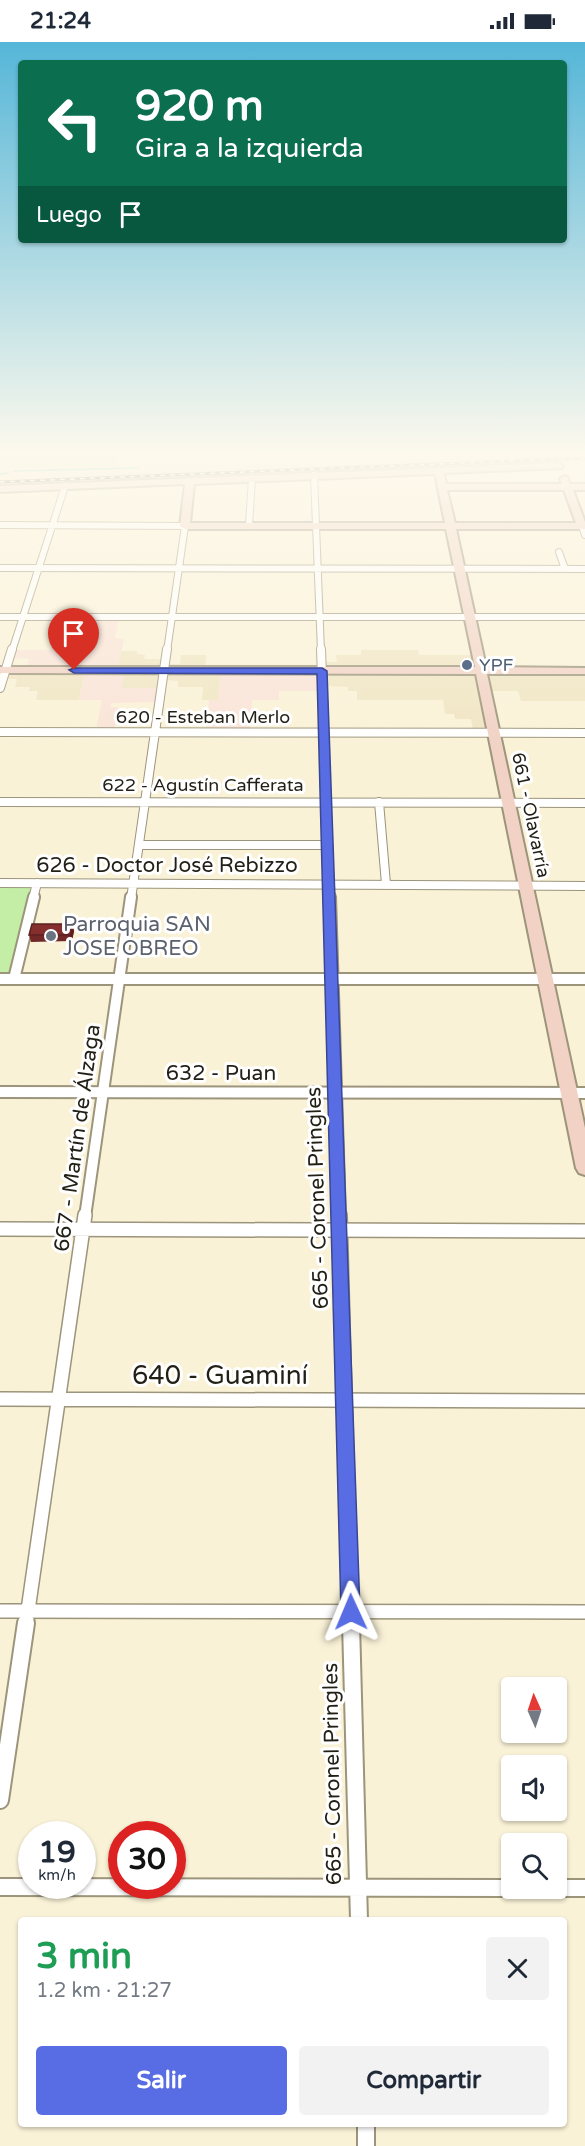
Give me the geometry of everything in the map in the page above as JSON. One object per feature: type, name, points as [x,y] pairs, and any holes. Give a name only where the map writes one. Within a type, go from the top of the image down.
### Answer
[{"type":"street","points":[[0,688],[3,670],[23,617],[42,554]]},
{"type":"street","name":"667 - Martín de Álzaga","points":[[0,1800],[180,554]]},
{"type":"street","name":"665 - Coronel Pringles","points":[[317,554],[346,1399],[359,1917]]},
{"type":"street","name":"661 - Olavarría","points":[[456,554],[545,979],[577,1093],[585,1168]]},
{"type":"street","points":[[560,554],[565,569]]},
{"type":"street","points":[[0,568],[585,569]]},
{"type":"street","points":[[0,616],[585,617]]},
{"type":"street","points":[[3,670],[585,671]]},
{"type":"street","name":"620 - Esteban Merlo","points":[[0,732],[585,733]]},
{"type":"street","name":"622 - Agustín Cafferata","points":[[0,802],[585,802]]},
{"type":"street","points":[[379,802],[386,884]]},
{"type":"street","points":[[139,845],[327,845]]},
{"type":"street","name":"626 - Doctor José Rebizzo","points":[[0,883],[585,886]]},
{"type":"street","points":[[14,979],[37,883]]},
{"type":"street","points":[[0,979],[585,980]]},
{"type":"street","name":"632 - Puan","points":[[0,1092],[577,1093]]},
{"type":"street","points":[[0,1229],[585,1231]]},
{"type":"street","name":"640 - Guaminí","points":[[0,1399],[585,1401]]},
{"type":"street","points":[[0,1611],[585,1612]]},
{"type":"street","points":[[0,1887],[501,1888]]},
{"type":"street","points":[[567,1888],[585,1888]]},
{"type":"street","points":[[366,2127],[366,2146]]},
{"type":"shaded area","points":[[74,618],[119,618],[115,638],[124,639],[118,668],[26,668],[29,659],[12,658],[15,650],[50,650],[52,642],[67,642]]},
{"type":"shaded area","points":[[361,650],[418,650],[419,655],[474,655],[477,667],[325,666],[325,662],[337,662],[336,655],[361,655]]},
{"type":"shaded area","points":[[121,651],[137,651],[137,654],[145,655],[144,659],[163,659],[162,665],[160,668],[118,668]]},
{"type":"shaded area","points":[[181,655],[206,655],[205,669],[168,667],[168,664],[180,664]]},
{"type":"shaded area","points":[[85,672],[79,700],[36,700],[38,691],[29,691],[30,687],[15,687],[17,679],[6,679],[10,673]]},
{"type":"shaded area","points":[[85,672],[124,673],[122,688],[158,688],[156,702],[111,703],[110,707],[118,707],[114,730],[96,730],[102,700],[79,700]]},
{"type":"shaded area","points":[[124,673],[159,674],[158,688],[121,688]]},
{"type":"shaded area","points":[[168,673],[221,673],[218,700],[202,700],[203,687],[178,687],[178,681],[166,680]]},
{"type":"shaded area","points":[[221,673],[318,674],[320,691],[279,691],[279,700],[252,700],[250,730],[206,730],[209,700],[218,700]]},
{"type":"shaded area","points":[[329,673],[474,673],[478,675],[489,729],[473,730],[471,719],[455,719],[454,714],[445,714],[443,700],[357,700],[357,691],[348,691],[348,687],[327,686],[326,675]]},
{"type":"shaded area","points":[[486,673],[585,673],[585,701],[521,701],[518,691],[488,691]]},
{"type":"green space","points":[[0,885],[31,887],[12,976],[0,976]]},
{"type":"building","points":[[32,924],[72,924],[71,935],[29,935]]},
{"type":"place","name":"YPF","points":[[467,665]]},
{"type":"place","name":"Parroquia SAN JOSE OBREO","points":[[51,936]]},
{"type":"route","points":[[74,670],[322,671],[351,1612]]}]
